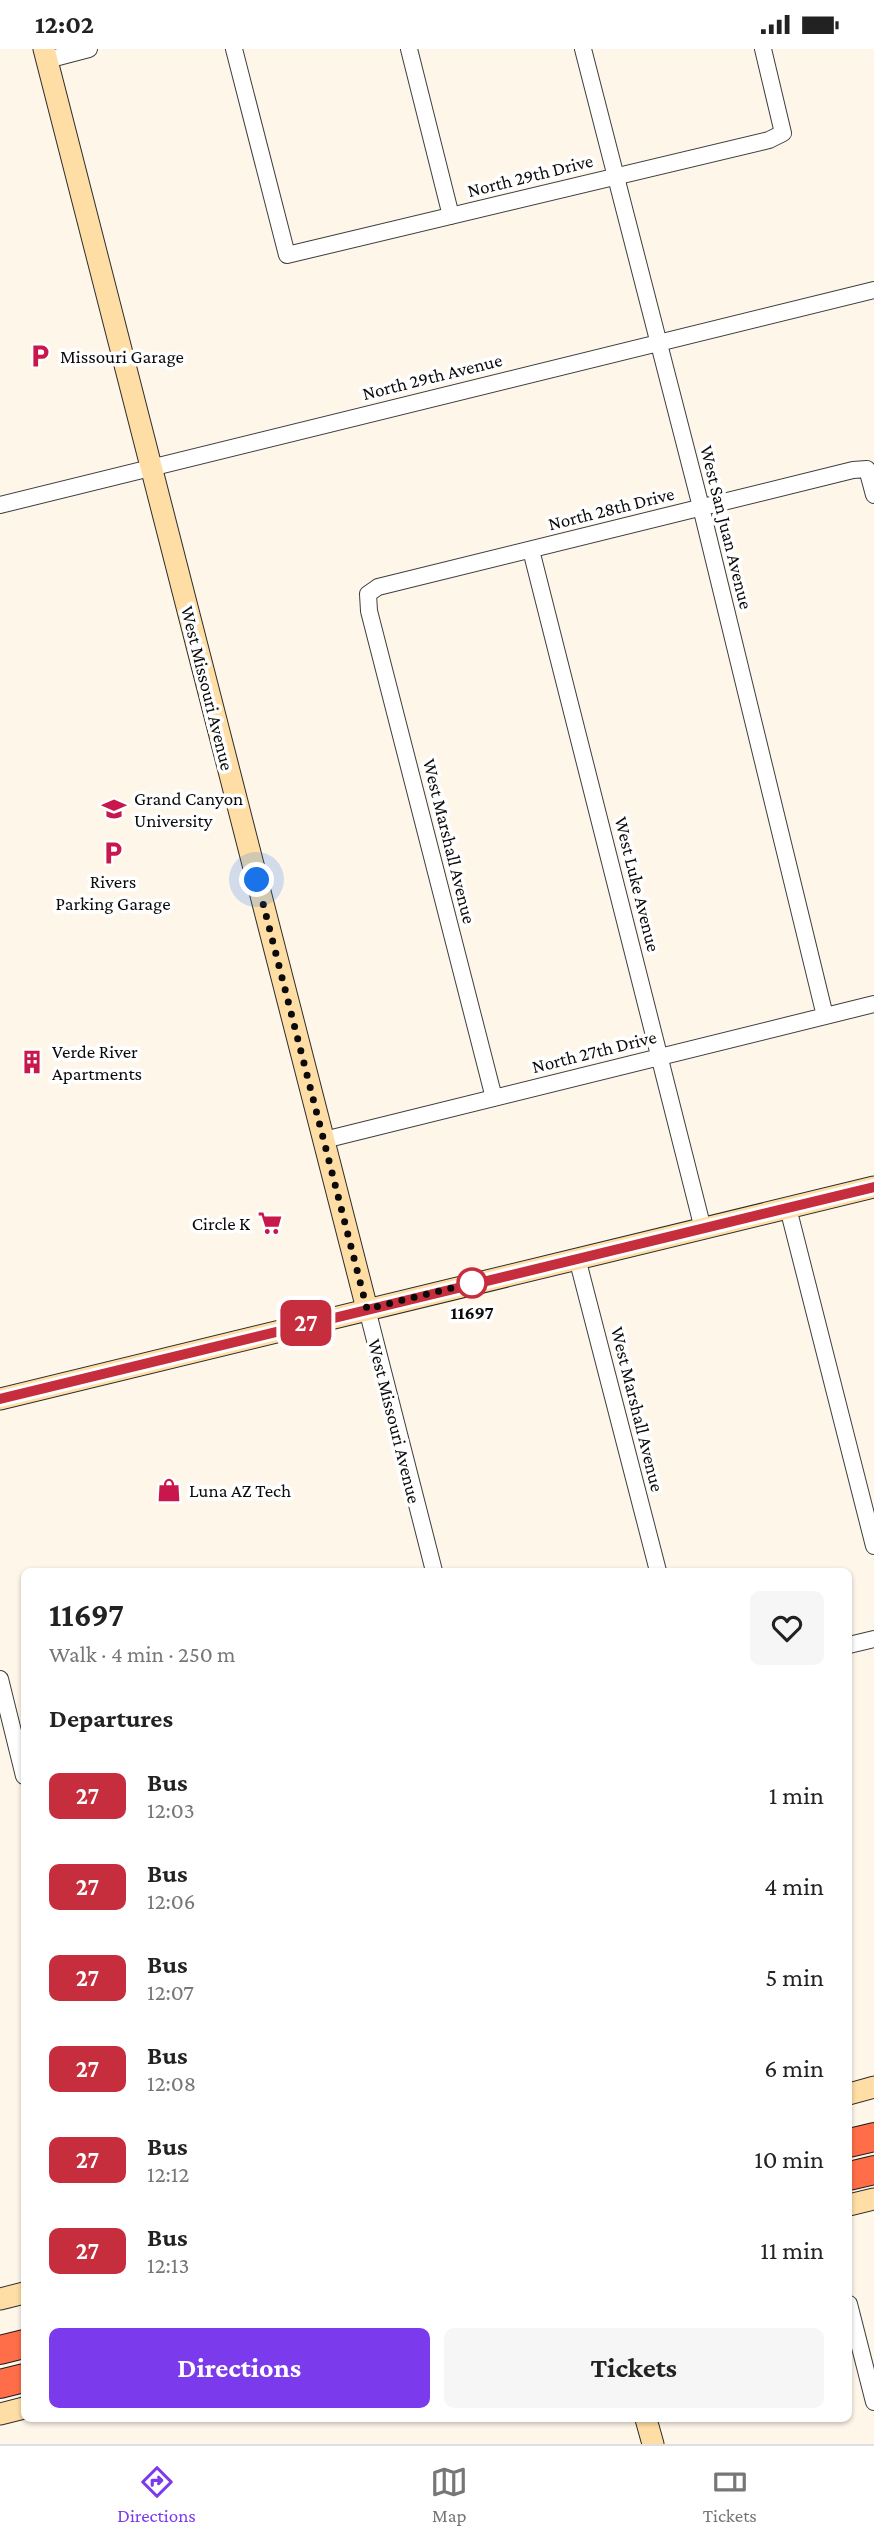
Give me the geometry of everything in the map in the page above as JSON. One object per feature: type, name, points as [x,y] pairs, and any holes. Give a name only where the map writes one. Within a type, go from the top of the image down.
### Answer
[{"type":"highway","points":[[852,2125],[874,2120]]},
{"type":"highway","points":[[852,2142],[874,2137]]},
{"type":"highway","points":[[852,2156],[874,2151]]},
{"type":"highway","points":[[852,2175],[874,2170]]},
{"type":"highway","points":[[0,2331],[21,2326]]},
{"type":"highway","points":[[0,2350],[21,2345]]},
{"type":"highway","points":[[0,2363],[21,2358]]},
{"type":"highway","points":[[0,2384],[21,2379]]},
{"type":"street","points":[[45,54],[89,49]]},
{"type":"street","name":"North 29th Drive","points":[[234,49],[286,255],[769,140],[783,134],[764,49]]},
{"type":"street","points":[[409,49],[451,216]]},
{"type":"street","name":"West San Juan Avenue","points":[[583,49],[701,507],[825,1016]]},
{"type":"street","name":"West Missouri Avenue","points":[[45,54],[433,1568]]},
{"type":"street","name":"North 29th Avenue","points":[[0,505],[874,290]]},
{"type":"street","name":"North 28th Drive","points":[[368,594],[378,587],[853,470],[867,469],[874,495]]},
{"type":"street","name":"West Luke Avenue","points":[[531,550],[703,1229]]},
{"type":"street","name":"West Marshall Avenue","points":[[368,594],[369,611],[494,1098]]},
{"type":"street","name":"North 27th Drive","points":[[324,1140],[874,1004]]},
{"type":"street","points":[[0,1399],[874,1187]]},
{"type":"street","points":[[788,1208],[874,1546]]},
{"type":"street","name":"West Marshall Avenue","points":[[577,1258],[657,1568]]},
{"type":"street","points":[[852,1644],[874,1639]]},
{"type":"street","points":[[0,1679],[21,1764]]},
{"type":"street","points":[[852,2093],[874,2087]]},
{"type":"street","points":[[852,2204],[874,2199]]},
{"type":"street","points":[[0,2299],[21,2294]]},
{"type":"street","points":[[852,2316],[874,2402]]},
{"type":"street","points":[[0,2414],[21,2409]]},
{"type":"street","points":[[647,2422],[653,2444]]},
{"type":"bus line","name":"27","points":[[0,1399],[874,1187]]},
{"type":"place","name":"Missouri Garage","points":[[40,356]]},
{"type":"place","name":"Grand Canyon University","points":[[114,809]]},
{"type":"place","name":"Rivers Parking Garage","points":[[113,853]]},
{"type":"place","name":"Verde River Apartments","points":[[32,1062]]},
{"type":"place","name":"Circle K","points":[[270,1223]]},
{"type":"place","name":"11697","points":[[472,1283]]},
{"type":"place","name":"Luna AZ Tech","points":[[169,1490]]},
{"type":"route","points":[[257,880],[367,1309],[472,1283]]}]
